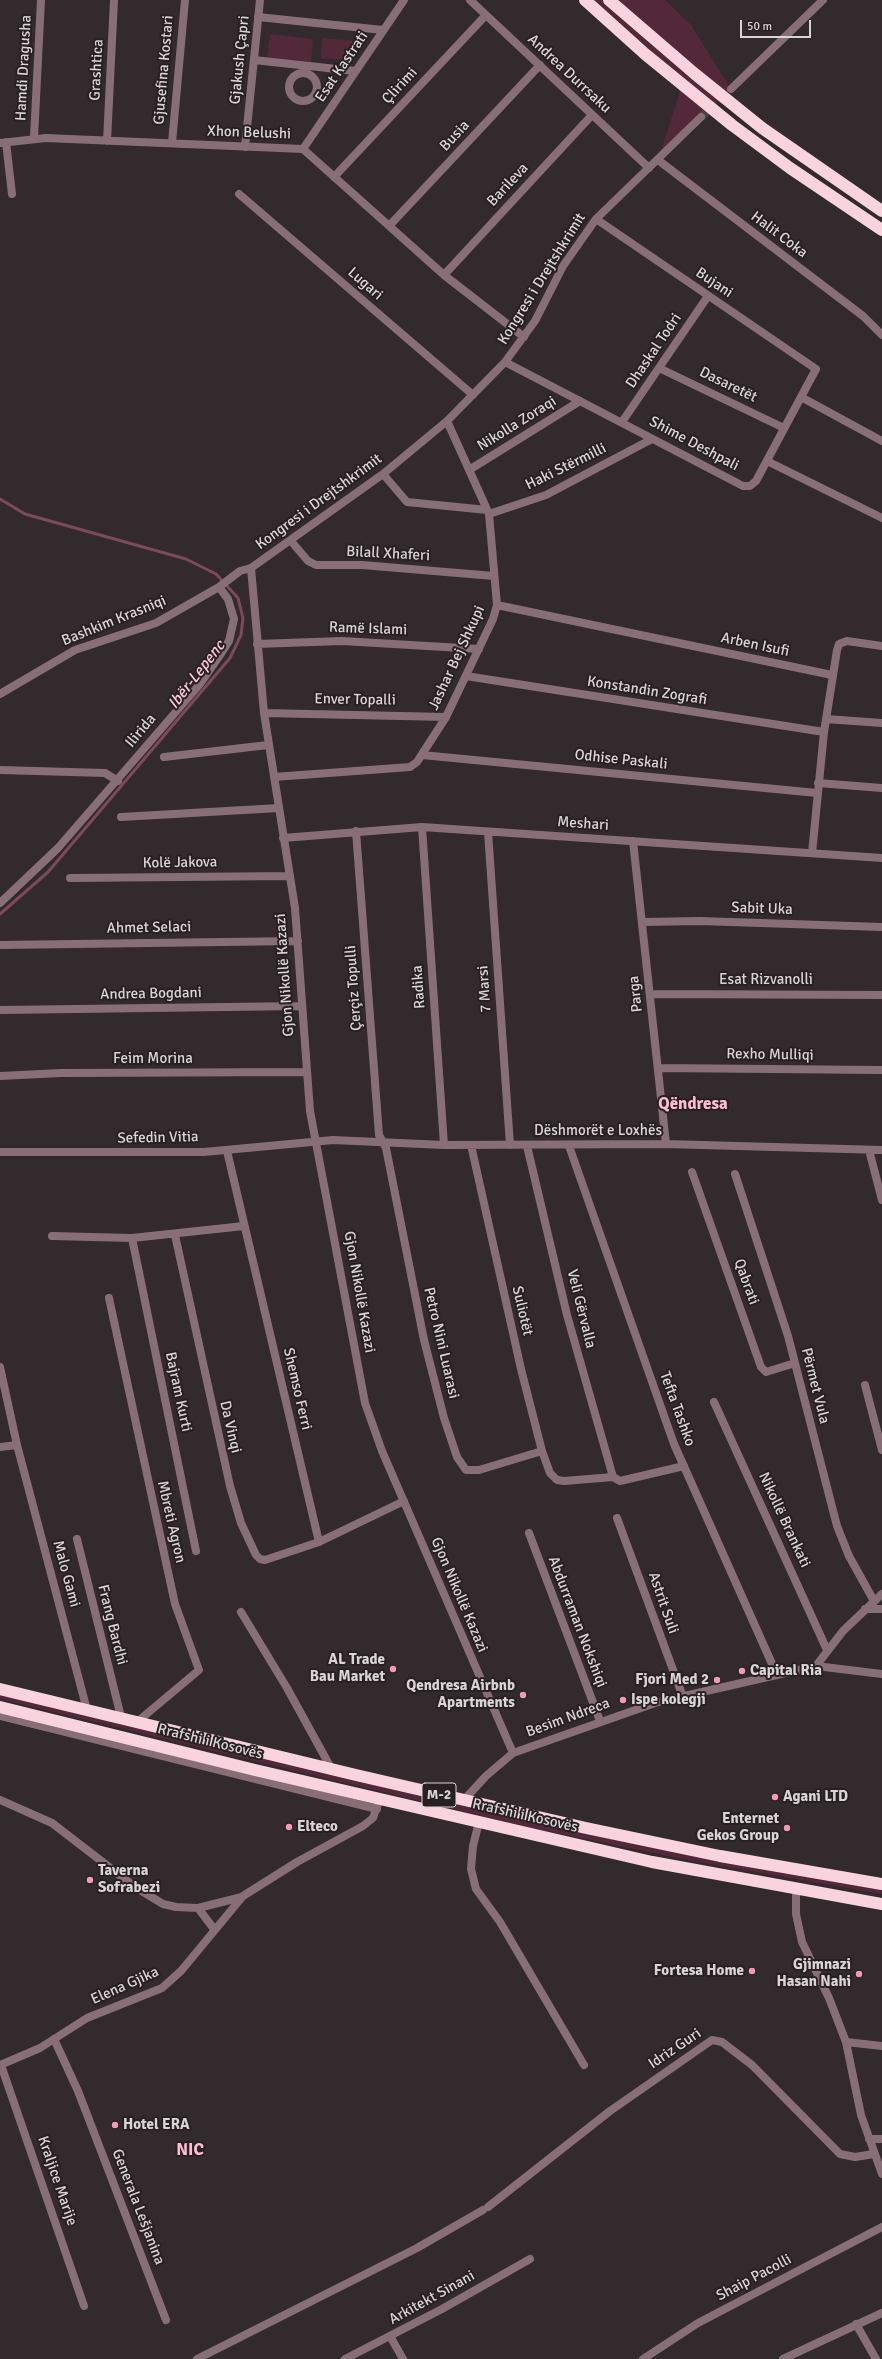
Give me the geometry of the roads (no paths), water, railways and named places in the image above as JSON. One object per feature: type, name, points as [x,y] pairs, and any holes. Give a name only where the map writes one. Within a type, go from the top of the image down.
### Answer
[{"type":"highway","points":[[585,0],[645,54],[732,125],[790,168],[882,230]]},
{"type":"highway","points":[[609,0],[700,79],[757,123],[882,211]]},
{"type":"highway","name":"Rrafshi i Kosovës","points":[[0,1689],[464,1800],[720,1856],[882,1884]]},
{"type":"highway","name":"Rrafshi i Kosovës","points":[[0,1707],[378,1803],[479,1822],[667,1865],[882,1904]]},
{"type":"street","name":"Hamdi Dragusha","points":[[34,138],[41,0]]},
{"type":"street","name":"Grashtica","points":[[107,141],[114,0]]},
{"type":"street","name":"Gjusefina Kostari","points":[[172,144],[185,0]]},
{"type":"street","name":"Gjakush Çapri","points":[[245,147],[260,0]]},
{"type":"street","name":"Esat Kastrati","points":[[303,149],[404,0]]},
{"type":"street","name":"Andrea Durrsaku","points":[[470,0],[649,168]]},
{"type":"street","points":[[732,89],[823,0]]},
{"type":"street","name":"Çlirimi","points":[[334,177],[486,15]]},
{"type":"street","points":[[258,17],[383,30]]},
{"type":"street","points":[[254,60],[302,70],[355,71]]},
{"type":"street","name":"Busia","points":[[390,225],[540,65]]},
{"type":"street","name":"Barileva","points":[[444,275],[592,115]]},
{"type":"street","name":"Kongresi i Drejtshkrimit","points":[[251,568],[383,474],[447,421],[473,395],[505,362],[524,337],[563,266],[596,219],[701,117]]},
{"type":"street","name":"Xhon Belushi","points":[[3,142],[34,138],[303,149],[390,225],[444,275],[524,337]]},
{"type":"street","points":[[3,142],[12,194]]},
{"type":"street","name":"Halit Coka","points":[[658,160],[863,316],[882,335]]},
{"type":"street","name":"Lugari","points":[[239,194],[473,395]]},
{"type":"street","name":"Bujani","points":[[596,219],[816,369]]},
{"type":"street","name":"Dhaskal Todri","points":[[622,422],[708,296]]},
{"type":"street","name":"Shime Deshpali","points":[[505,362],[743,486],[754,484],[816,369]]},
{"type":"street","name":"Dasaretët","points":[[659,368],[784,428]]},
{"type":"street","points":[[801,397],[882,441]]},
{"type":"street","name":"Nikolla Zoraqi","points":[[469,470],[580,401]]},
{"type":"street","name":"Jashar Bej Shkupi","points":[[274,777],[410,767],[418,762],[446,717],[466,676],[493,619],[497,605],[488,512],[447,421]]},
{"type":"street","name":"Haki Stërmilli","points":[[488,512],[546,495],[652,439]]},
{"type":"street","points":[[767,461],[882,518]]},
{"type":"street","points":[[383,474],[406,502],[488,512]]},
{"type":"street","name":"Bilall Xhaferi","points":[[290,541],[308,561],[316,565],[362,565],[494,576]]},
{"type":"street","points":[[219,587],[240,571],[251,568]]},
{"type":"street","name":"Gjon Nikollë Kazazi","points":[[251,568],[257,644],[268,745],[279,808],[298,940],[306,1072],[315,1141],[333,1226],[365,1403],[374,1433],[513,1753]]},
{"type":"street","name":"Bashkim Krasniqi","points":[[0,694],[74,650],[156,623],[219,587]]},
{"type":"street","name":"Ilirida","points":[[0,903],[58,848],[118,781],[200,684],[229,640],[233,629],[232,609],[228,599],[219,587]]},
{"type":"street","name":"Arben Isufi","points":[[497,605],[832,675]]},
{"type":"street","name":"Ramë Islami","points":[[257,644],[342,641],[479,649]]},
{"type":"street","points":[[812,853],[824,732],[837,650],[843,642],[882,646]]},
{"type":"street","name":"Konstandin Zografi","points":[[466,676],[824,732]]},
{"type":"street","name":"Enver Topalli","points":[[264,713],[446,717]]},
{"type":"street","points":[[826,719],[882,723]]},
{"type":"street","points":[[164,756],[268,745]]},
{"type":"street","name":"Odhise Paskali","points":[[422,755],[817,794]]},
{"type":"street","points":[[0,770],[105,773],[118,781]]},
{"type":"street","points":[[818,783],[882,788]]},
{"type":"street","points":[[121,817],[279,808]]},
{"type":"street","name":"Meshari","points":[[283,838],[356,831],[422,827],[882,858]]},
{"type":"street","name":"Radika","points":[[422,827],[444,1145]]},
{"type":"street","name":"Çerçiz Topulli","points":[[356,831],[379,1132],[383,1142]]},
{"type":"street","name":"7 Marsi","points":[[488,832],[510,1145]]},
{"type":"street","name":"Parga","points":[[633,841],[666,1144]]},
{"type":"street","name":"Kolë Jakova","points":[[70,878],[289,876]]},
{"type":"street","name":"Sabit Uka","points":[[642,922],[708,921],[882,927]]},
{"type":"street","name":"Ahmet Selaci","points":[[0,945],[298,940]]},
{"type":"street","name":"Esat Rizvanolli","points":[[650,994],[882,995]]},
{"type":"street","name":"Andrea Bogdani","points":[[0,1010],[302,1006]]},
{"type":"street","name":"Rexho Mulliqi","points":[[658,1068],[882,1070]]},
{"type":"street","name":"Feim Morina","points":[[0,1076],[69,1073],[306,1072]]},
{"type":"street","name":"Dëshmorët e Loxhës","points":[[315,1141],[527,1146],[666,1144],[882,1150]]},
{"type":"street","name":"Sefedin Vitia","points":[[0,1152],[227,1151],[315,1141]]},
{"type":"street","name":"Petro Nini Luarasi","points":[[383,1142],[387,1152],[432,1373],[460,1465],[466,1470],[472,1471],[542,1451]]},
{"type":"street","name":"Suliotët","points":[[471,1144],[502,1291],[542,1451],[550,1473],[557,1480],[578,1481],[613,1477]]},
{"type":"street","name":"Veli Gërvalla","points":[[527,1146],[567,1315],[613,1477]]},
{"type":"street","name":"Tefta Tashko","points":[[569,1146],[666,1422],[777,1675]]},
{"type":"street","points":[[869,1150],[882,1200]]},
{"type":"street","name":"Shemso Ferri","points":[[227,1151],[319,1542]]},
{"type":"street","name":"Qabrati","points":[[692,1172],[761,1367],[763,1370],[770,1371],[795,1363]]},
{"type":"street","name":"Përmet Vula","points":[[735,1174],[795,1363],[810,1427],[837,1526],[849,1556],[874,1601]]},
{"type":"street","points":[[52,1236],[132,1238],[175,1235],[244,1226]]},
{"type":"street","name":"Da Vinqi","points":[[175,1235],[230,1486],[241,1523],[253,1550],[260,1559],[265,1560],[319,1542]]},
{"type":"street","name":"Bajram Kurti","points":[[132,1238],[196,1551]]},
{"type":"street","name":"Mbreti Agron","points":[[109,1298],[175,1604],[199,1670],[137,1722]]},
{"type":"street","name":"Malo Gami","points":[[0,1367],[17,1445],[87,1710]]},
{"type":"street","points":[[865,1385],[882,1450]]},
{"type":"street","name":"Nikollë Brankati","points":[[714,1402],[827,1650]]},
{"type":"street","points":[[0,1447],[17,1445]]},
{"type":"street","points":[[613,1477],[620,1481],[627,1480],[684,1466]]},
{"type":"street","points":[[319,1542],[404,1501]]},
{"type":"street","name":"Astrit Suli","points":[[617,1518],[683,1697]]},
{"type":"street","name":"Abdurraman Nokshiqi","points":[[528,1533],[600,1721]]},
{"type":"street","name":"Frang Bardhi","points":[[77,1539],[121,1717]]},
{"type":"street","points":[[816,1666],[827,1650],[865,1609],[882,1594]]},
{"type":"street","points":[[865,1609],[882,1609]]},
{"type":"street","points":[[241,1612],[287,1688],[331,1768]]},
{"type":"street","name":"Besim Ndreca","points":[[464,1800],[486,1776],[513,1753],[600,1721],[658,1702],[816,1666],[882,1674]]},
{"type":"street","name":"Rrafshi i Kosovës","points":[[0,1716],[378,1803]]},
{"type":"street","points":[[0,1800],[52,1823],[150,1897],[176,1907],[198,1908],[243,1896]]},
{"type":"street","name":"Elena Gjika","points":[[1,2065],[40,2048],[73,2026],[162,1988],[181,1971],[214,1929],[243,1896],[297,1862],[363,1826],[372,1818],[378,1803]]},
{"type":"street","points":[[479,1822],[471,1869],[476,1889],[500,1922],[584,2065]]},
{"type":"street","points":[[796,1889],[796,1914],[802,1942],[829,1998],[846,2042],[861,2115],[882,2174]]},
{"type":"street","points":[[198,1908],[214,1929]]},
{"type":"street","name":"Generala Lešjanina","points":[[54,2039],[78,2091],[166,2320]]},
{"type":"street","name":"Idriz Guri","points":[[197,2359],[403,2255],[485,2208],[610,2111],[712,2040],[722,2042],[752,2065],[820,2136],[840,2154],[855,2157],[874,2154]]},
{"type":"street","points":[[846,2042],[882,2046]]},
{"type":"street","name":"Kraljice Marije","points":[[1,2065],[84,2306]]},
{"type":"street","points":[[869,2139],[882,2139]]},
{"type":"street","name":"Shaip Pacolli","points":[[643,2359],[655,2356],[698,2323],[882,2227]]},
{"type":"street","name":"Arkitekt Sinani","points":[[346,2359],[530,2259]]},
{"type":"street","points":[[783,2359],[882,2313]]},
{"type":"street","points":[[856,2324],[876,2359]]},
{"type":"street","points":[[390,2336],[403,2359]]},
{"type":"waterway","name":"Ibër-Lepenc","points":[[0,499],[25,514],[186,559],[216,574],[238,598],[243,618],[241,635],[230,658],[48,872],[0,914]]},
{"type":"tunnel","points":[[701,117],[726,94]]},
{"type":"place","name":"AL Trade Bau Market","points":[[393,1669]]},
{"type":"place","name":"Capital Ria","points":[[742,1671]]},
{"type":"place","name":"Fjori Med 2","points":[[717,1680]]},
{"type":"place","name":"Qendresa Airbnb Apartments","points":[[523,1695]]},
{"type":"place","name":"Ispe kolegji","points":[[623,1700]]},
{"type":"place","name":"Agani LTD","points":[[775,1797]]},
{"type":"place","name":"Elteco","points":[[289,1827]]},
{"type":"place","name":"Enternet Gekos Group","points":[[787,1828]]},
{"type":"place","name":"Taverna Sofrabezi","points":[[90,1880]]},
{"type":"place","name":"Fortesa Home","points":[[752,1971]]},
{"type":"place","name":"Gjimnazi Hasan Nahi","points":[[859,1974]]},
{"type":"place","name":"Hotel ERA","points":[[115,2125]]},
{"type":"district","name":"Qëndresa","points":[[693,1105]]},
{"type":"district","name":"NIC","points":[[190,2151]]}]
